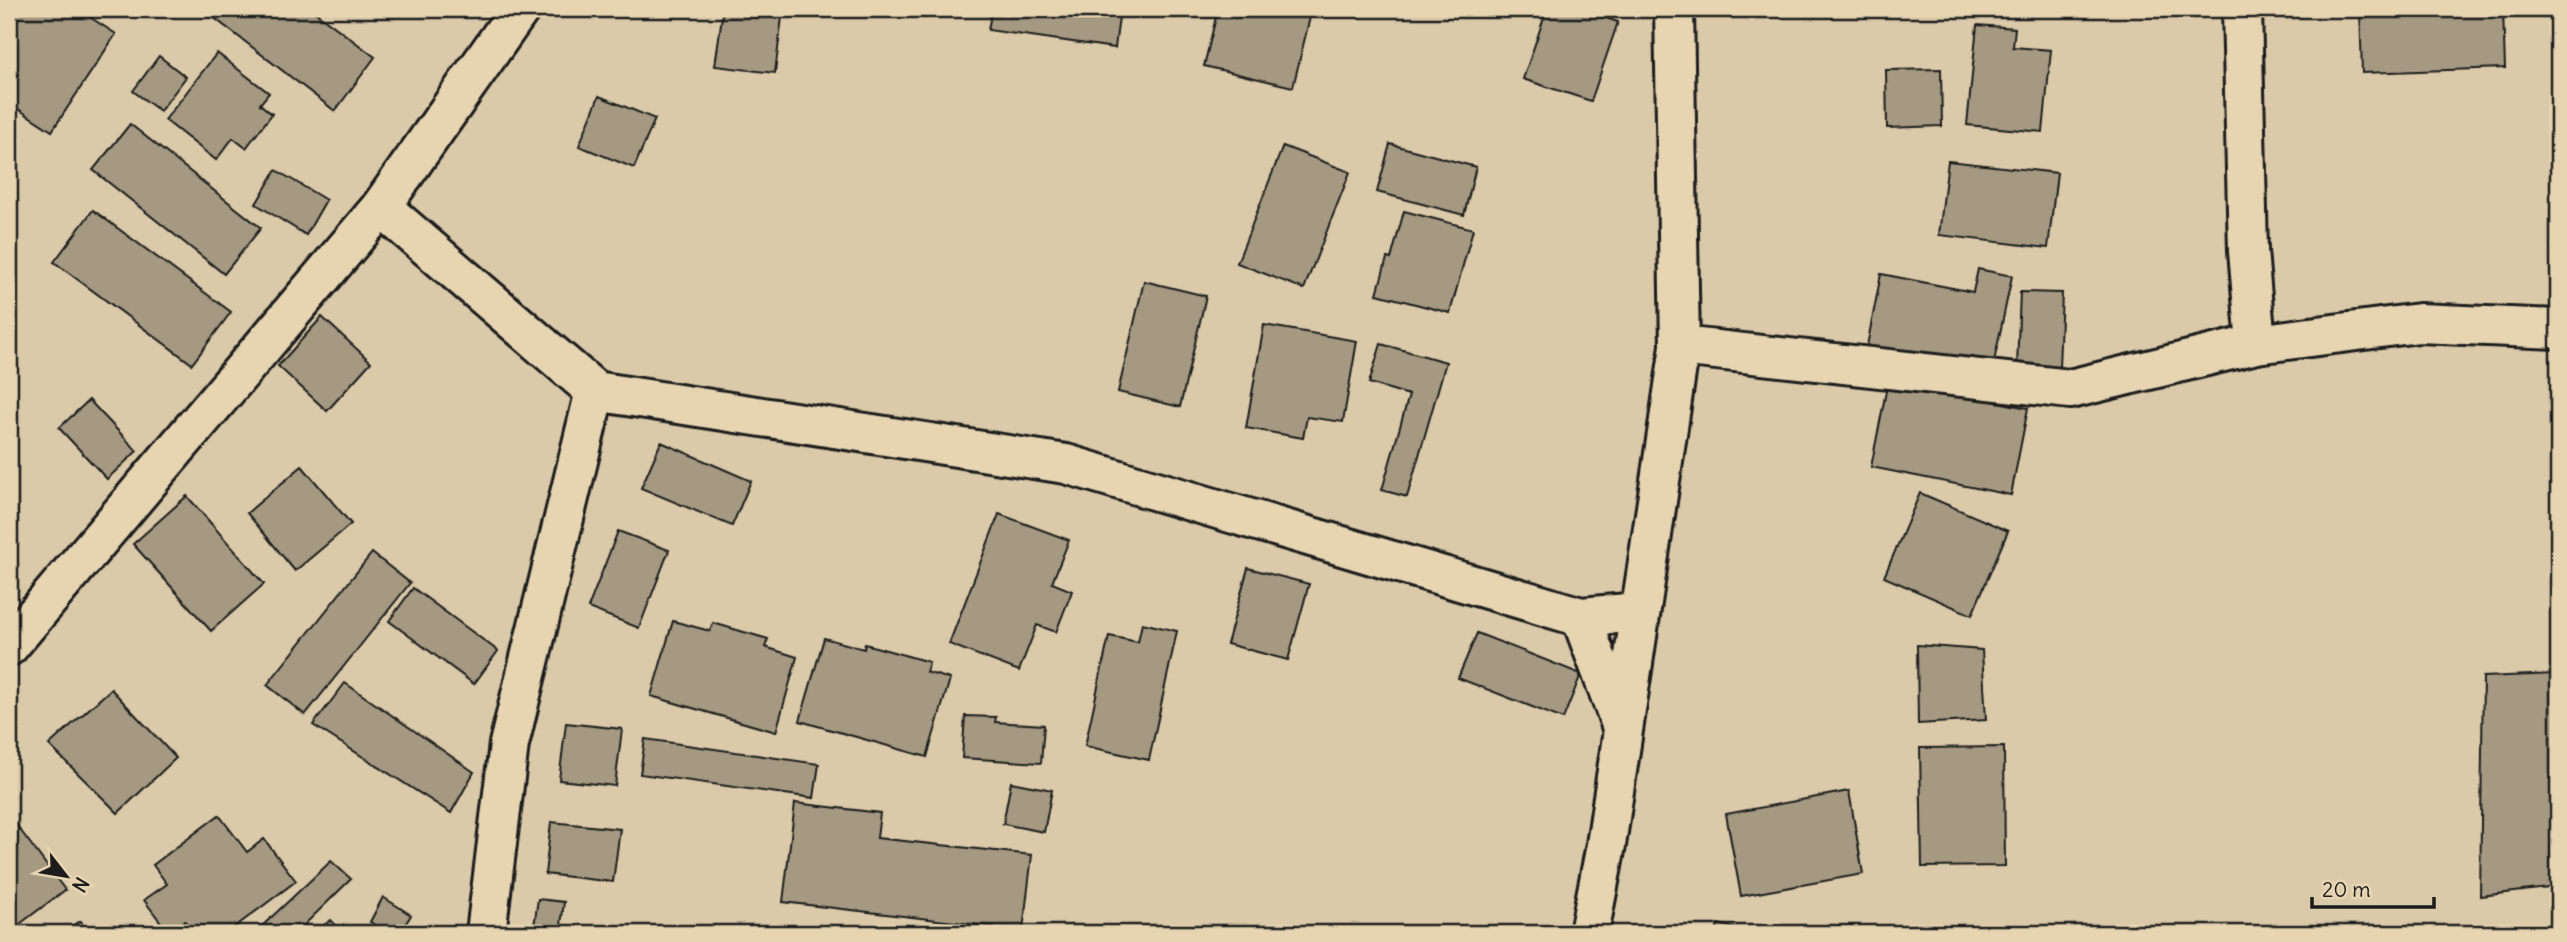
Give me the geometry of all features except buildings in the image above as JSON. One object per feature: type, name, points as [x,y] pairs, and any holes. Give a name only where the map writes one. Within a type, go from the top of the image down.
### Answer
[{"type":"street","points":[[9,646],[380,207],[520,9]]},
{"type":"street","points":[[1589,933],[1605,845],[1680,346],[1674,9]]},
{"type":"street","points":[[2242,9],[2248,251],[2256,344]]},
{"type":"street","points":[[380,207],[595,391],[1066,464],[1581,617],[1640,612]]},
{"type":"street","points":[[1680,346],[2070,389],[2256,344],[2419,323],[2558,329]]},
{"type":"street","points":[[485,933],[509,744],[595,391]]},
{"type":"street","points":[[1581,617],[1623,728]]}]
